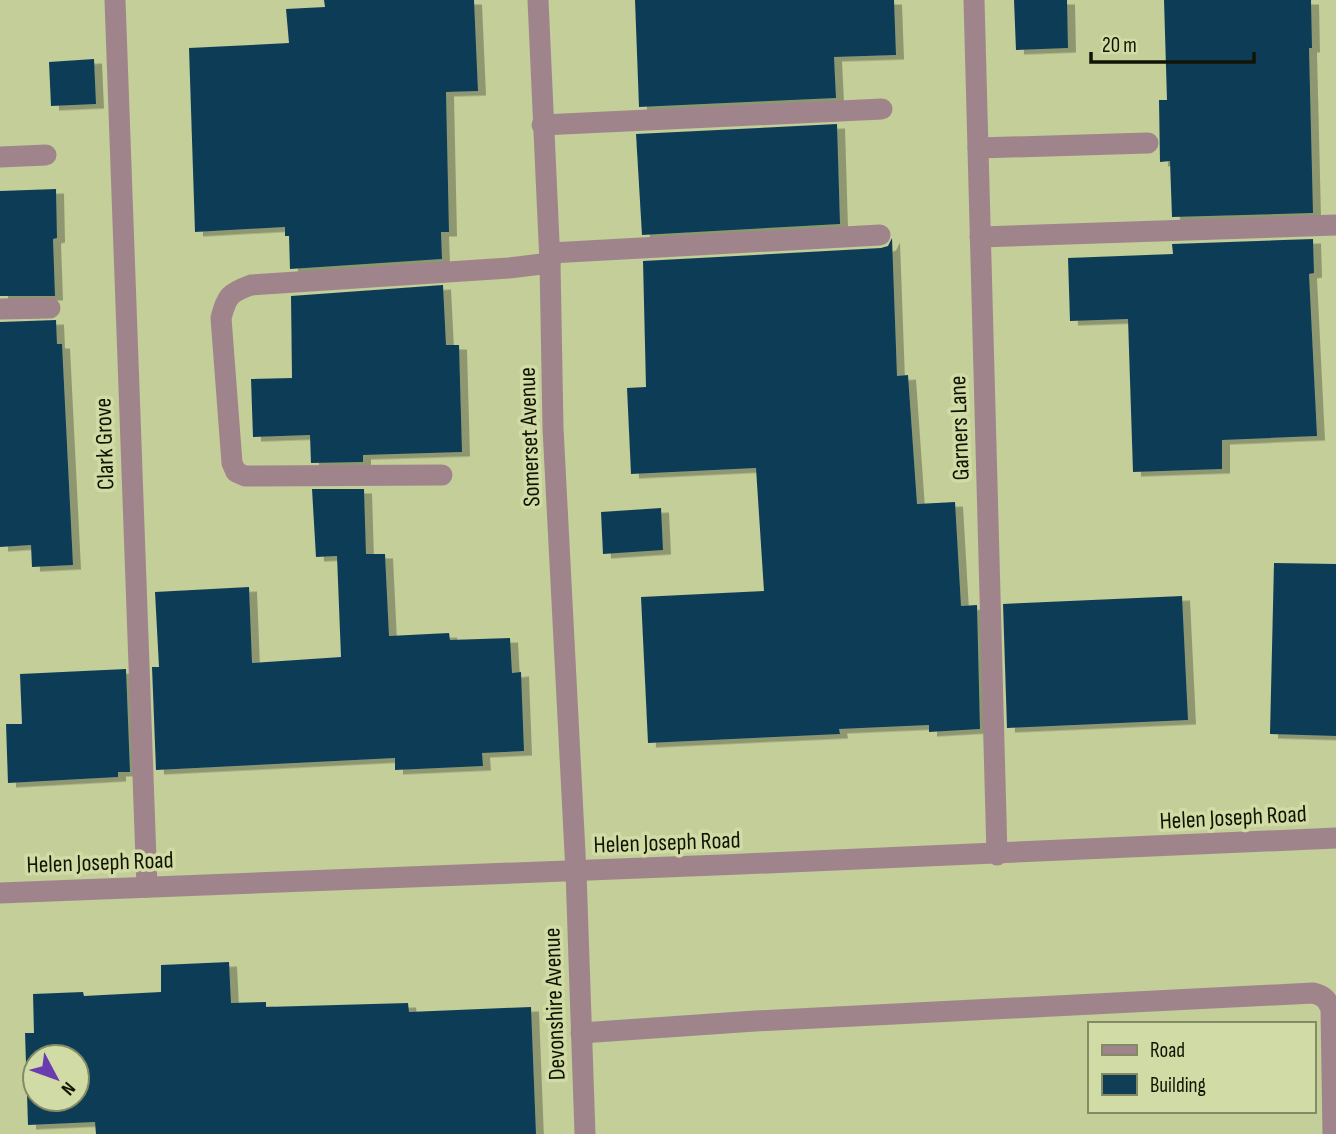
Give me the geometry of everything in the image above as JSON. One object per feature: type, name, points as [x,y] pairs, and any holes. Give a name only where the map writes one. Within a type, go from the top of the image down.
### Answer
[{"type":"street","name":"Clark Grove","points":[[115,0],[148,887]]},
{"type":"street","name":"Somerset Avenue","points":[[538,0],[550,258],[553,428],[576,872]]},
{"type":"street","name":"Garners Lane","points":[[974,0],[997,855]]},
{"type":"street","points":[[542,125],[882,109]]},
{"type":"street","points":[[978,148],[1148,143]]},
{"type":"street","points":[[0,158],[46,155]]},
{"type":"street","points":[[980,237],[1336,225]]},
{"type":"street","points":[[442,475],[244,475],[236,472],[232,463],[221,318],[233,291],[251,285],[509,268],[550,258],[880,234]]},
{"type":"street","points":[[0,309],[50,308]]},
{"type":"street","name":"Helen Joseph Road","points":[[0,893],[333,878],[576,872],[997,855],[1336,838]]},
{"type":"street","name":"Devonshire Avenue","points":[[576,872],[585,1134]]},
{"type":"street","points":[[581,1033],[769,1020],[1313,993],[1328,1000],[1331,1009],[1333,1134]]},
{"type":"building","points":[[324,0],[474,0],[478,91],[446,92],[449,232],[441,232],[442,259],[290,269],[289,236],[285,236],[285,227],[195,232],[189,48],[289,43],[286,9],[325,7]]},
{"type":"building","points":[[635,0],[894,0],[896,55],[834,57],[836,98],[639,107]]},
{"type":"building","points":[[1014,0],[1067,0],[1068,48],[1016,50]]},
{"type":"building","points":[[1164,0],[1311,0],[1312,48],[1309,48],[1313,213],[1172,217],[1170,161],[1160,162],[1159,100],[1167,100]]},
{"type":"building","points":[[94,59],[96,104],[51,106],[49,62]]},
{"type":"building","points":[[837,124],[840,224],[642,235],[636,134]]},
{"type":"building","points":[[56,189],[57,238],[53,239],[55,296],[0,296],[0,191]]},
{"type":"building","points":[[892,238],[897,376],[908,375],[917,504],[955,502],[961,606],[977,605],[980,729],[929,732],[929,725],[839,729],[840,734],[648,743],[641,597],[764,591],[756,468],[631,474],[627,388],[646,387],[643,261],[881,248],[888,246]]},
{"type":"building","points":[[1313,239],[1314,273],[1309,274],[1317,436],[1222,440],[1222,469],[1133,472],[1128,319],[1070,321],[1068,258],[1173,254],[1172,244]]},
{"type":"building","points":[[443,285],[446,345],[459,345],[462,452],[363,455],[363,462],[311,463],[310,435],[253,437],[251,379],[292,378],[291,296]]},
{"type":"building","points":[[56,320],[57,344],[62,344],[73,565],[32,567],[31,545],[0,547],[0,322]]},
{"type":"building","points":[[312,489],[364,489],[366,554],[385,554],[389,636],[449,633],[450,640],[510,638],[512,673],[521,672],[524,751],[482,753],[483,766],[395,770],[395,758],[156,770],[152,667],[159,667],[155,592],[249,587],[252,663],[341,657],[337,556],[316,557]]},
{"type":"building","points":[[661,508],[663,550],[603,554],[601,512]]},
{"type":"building","points":[[1274,563],[1336,564],[1336,736],[1270,734]]},
{"type":"building","points":[[1182,596],[1188,720],[1007,728],[1003,604]]},
{"type":"building","points":[[126,669],[130,772],[118,772],[118,777],[8,783],[6,724],[22,724],[20,674]]},
{"type":"building","points":[[229,962],[231,1003],[266,1002],[266,1007],[408,1003],[409,1012],[531,1007],[536,1134],[96,1134],[95,1122],[28,1125],[28,1113],[91,1113],[91,1043],[25,1043],[25,1033],[34,1033],[33,994],[83,992],[84,996],[161,992],[161,965]]}]
